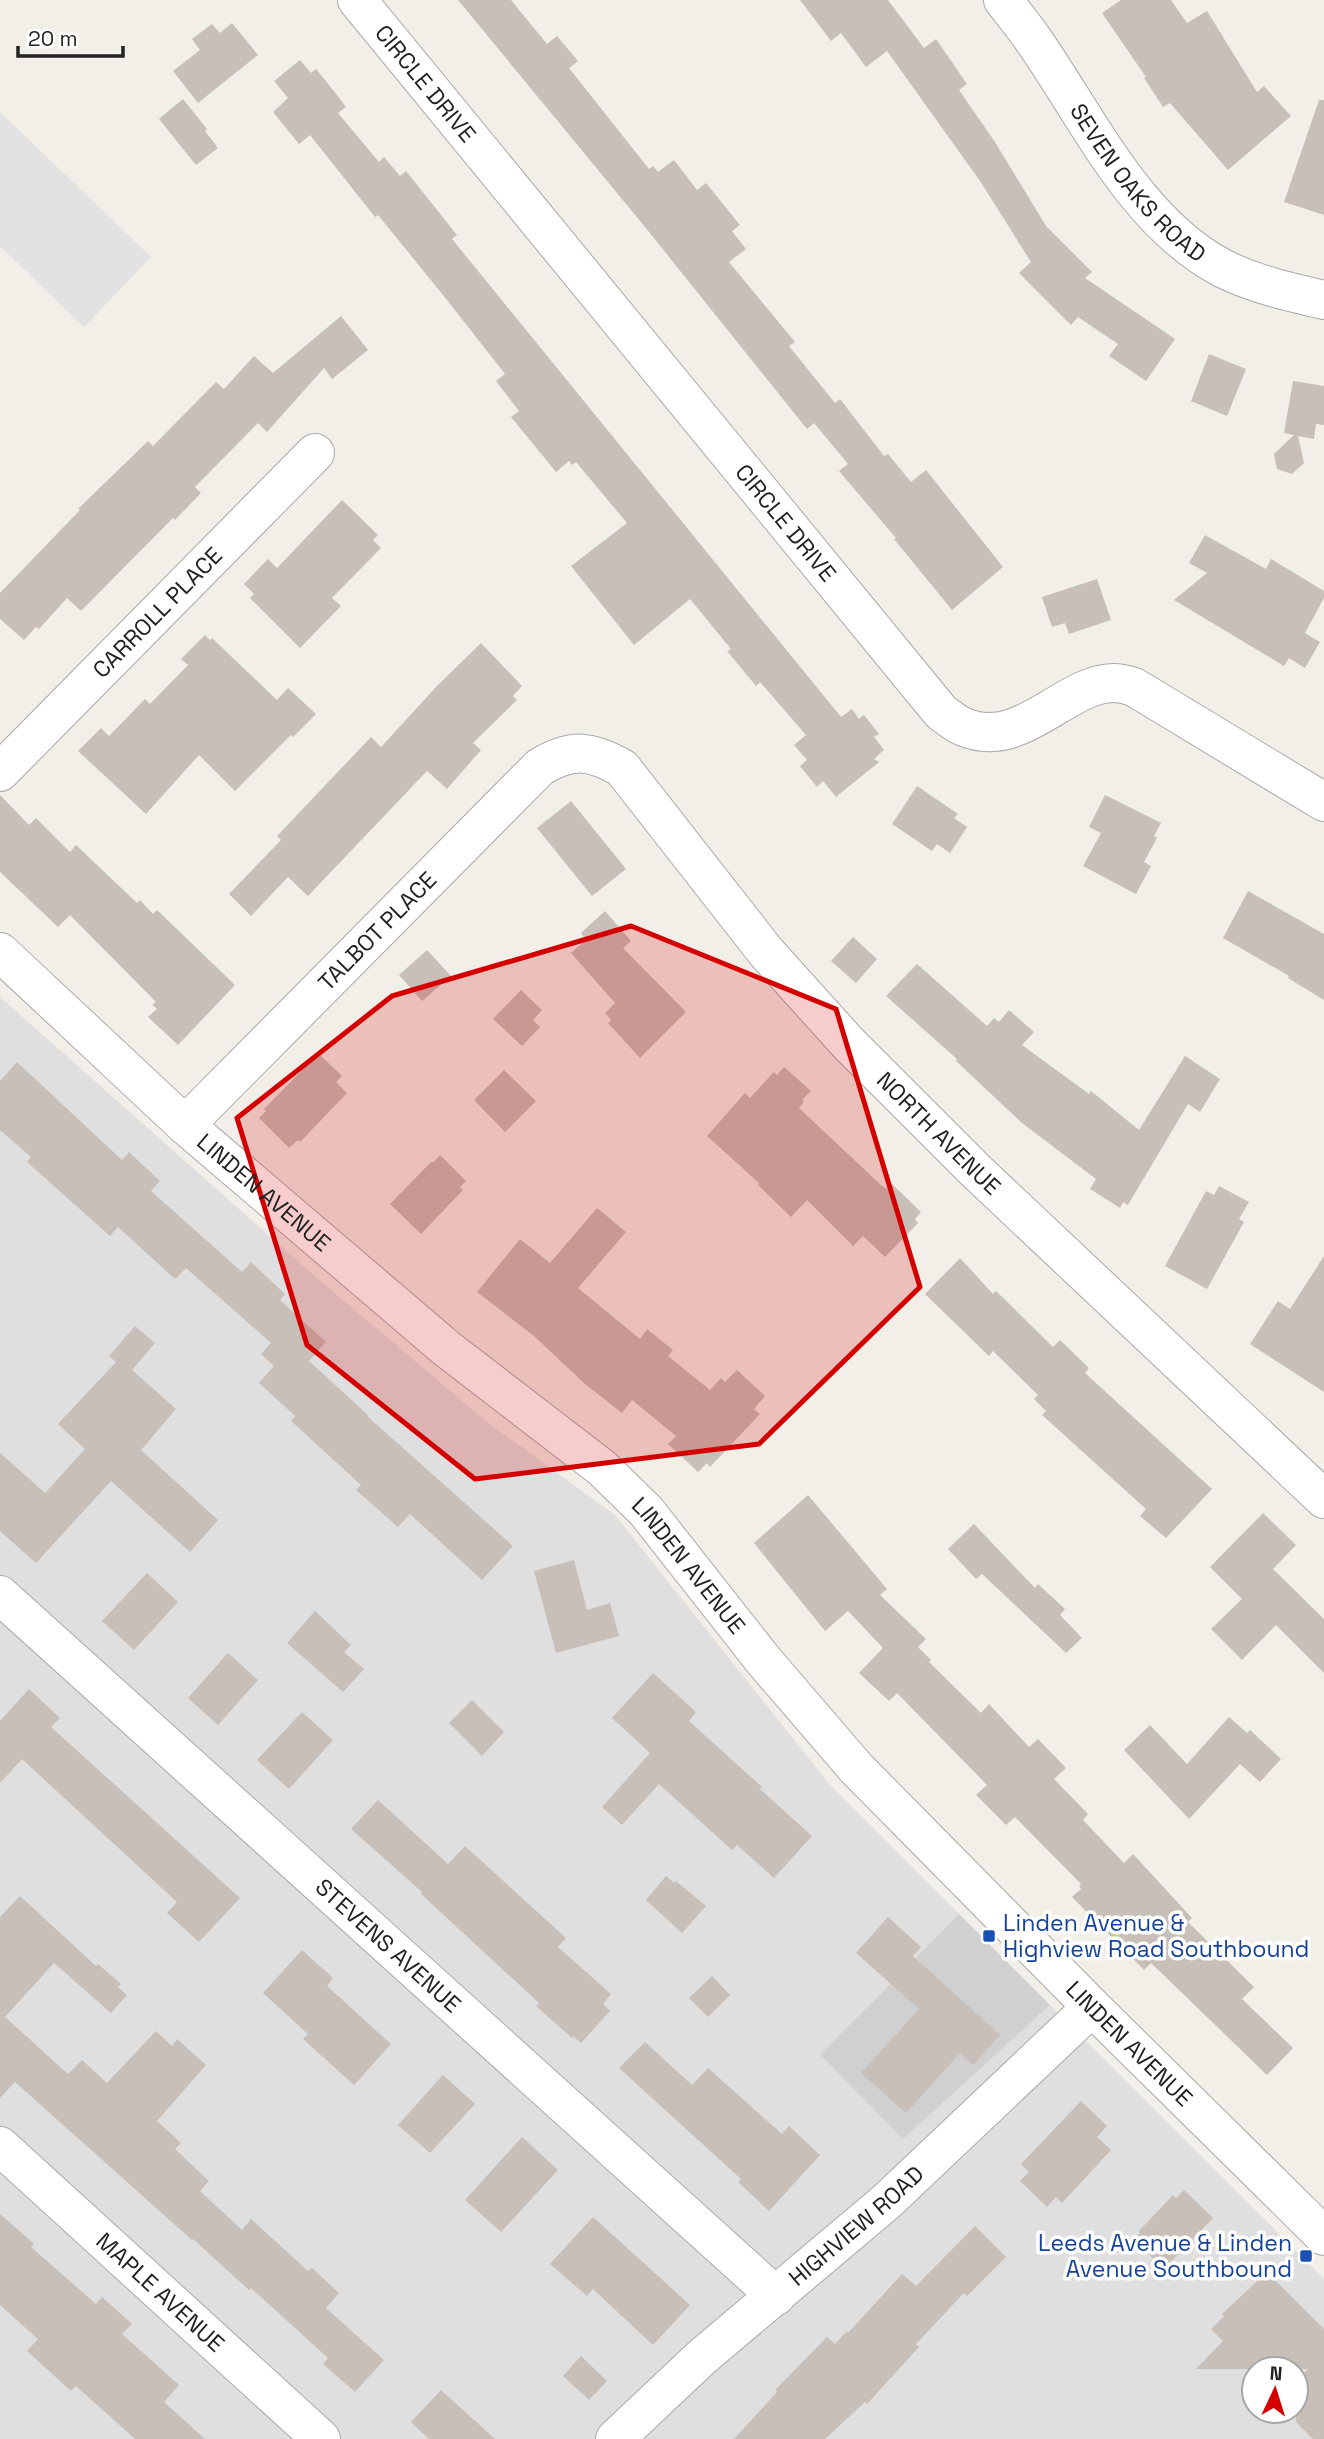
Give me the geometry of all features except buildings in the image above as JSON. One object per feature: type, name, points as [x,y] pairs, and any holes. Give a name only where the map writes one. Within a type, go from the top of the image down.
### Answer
[{"type":"street","name":"CIRCLE DRIVE","points":[[357,0],[941,712],[964,727],[987,732],[1017,728],[1089,689],[1112,683],[1134,687],[1324,802]]},
{"type":"street","name":"SEVEN OAKS ROAD","points":[[1003,0],[1032,38],[1107,155],[1148,205],[1184,242],[1222,267],[1277,290],[1324,300]]},
{"type":"street","name":"CARROLL PLACE","points":[[0,772],[315,453]]},
{"type":"street","name":"TALBOT PLACE","points":[[185,1125],[540,767],[558,756],[580,753]]},
{"type":"street","name":"NORTH AVENUE","points":[[580,753],[601,757],[622,768],[766,952],[848,1043],[975,1170],[1324,1499]]},
{"type":"street","name":"LINDEN AVENUE","points":[[0,952],[185,1125],[446,1348],[602,1468],[646,1511],[764,1661],[856,1768],[1091,2007],[1324,2236]]},
{"type":"street","name":"STEVENS AVENUE","points":[[0,1595],[776,2296]]},
{"type":"street","name":"HIGHVIEW ROAD","points":[[627,2435],[702,2357],[886,2202],[1091,2007]]},
{"type":"street","name":"MAPLE AVENUE","points":[[0,2146],[321,2439]]},
{"type":"highlighted area","points":[[631,926],[836,1009],[920,1287],[759,1444],[475,1479],[307,1345],[237,1118],[392,996]]},
{"type":"shaded area","points":[[0,112],[151,257],[84,327],[0,246]]},
{"type":"shaded area","points":[[0,997],[318,1279],[487,1422],[615,1515],[830,1785],[959,1914],[820,2055],[903,2138],[1050,2005],[1324,2279],[1324,2439],[0,2439]]},
{"type":"shaded area","points":[[959,1914],[1050,2005],[903,2139],[820,2055]]},
{"type":"place","name":"Linden Avenue & Highview Road Southbound","points":[[989,1936]]},
{"type":"place","name":"Leeds Avenue & Linden Avenue Southbound","points":[[1306,2256]]}]
